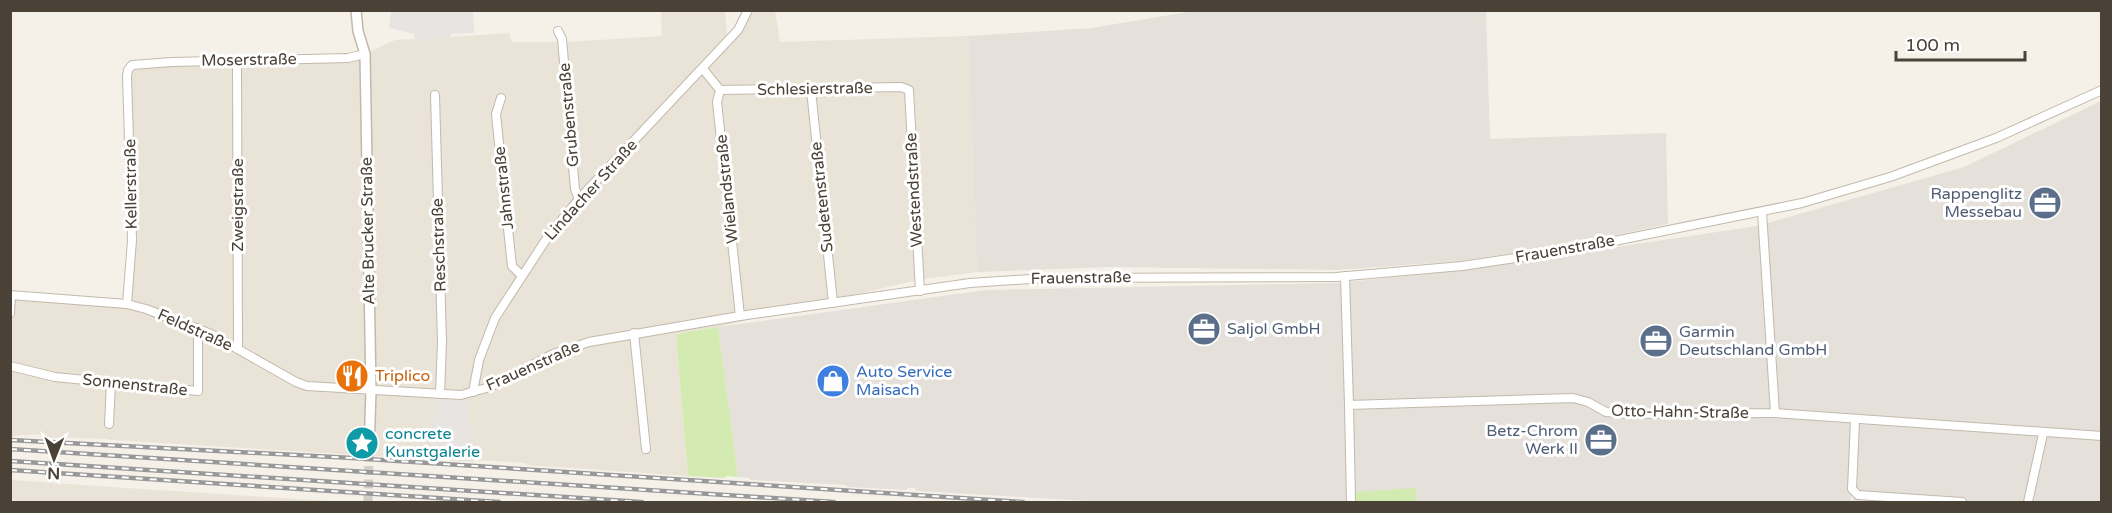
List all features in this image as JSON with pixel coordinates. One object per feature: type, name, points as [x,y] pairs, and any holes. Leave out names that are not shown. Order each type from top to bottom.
[{"type":"street","name":"Alte Brucker Straße","points":[[356,10],[358,31],[365,54],[371,390],[369,453]]},
{"type":"street","name":"Lindacher Straße","points":[[473,392],[479,360],[495,318],[547,238],[579,199],[738,30],[748,10]]},
{"type":"street","name":"Grubenstraße","points":[[558,31],[562,39],[575,189],[579,199]]},
{"type":"street","name":"Moserstraße","points":[[132,65],[348,58],[365,54]]},
{"type":"street","name":"Zweigstraße","points":[[237,61],[238,349]]},
{"type":"street","name":"Kellerstraße","points":[[127,304],[132,240],[127,76],[132,65]]},
{"type":"street","points":[[703,69],[720,90]]},
{"type":"street","name":"Schlesierstraße","points":[[720,90],[902,87],[909,90]]},
{"type":"street","name":"Wielandstraße","points":[[720,90],[717,102],[740,316]]},
{"type":"street","name":"Sudetenstraße","points":[[811,90],[833,303]]},
{"type":"street","name":"Westendstraße","points":[[909,90],[920,291]]},
{"type":"street","name":"Frauenstraße","points":[[371,390],[456,395],[473,392],[508,379],[553,354],[581,344],[740,316],[980,282],[1044,278],[1346,276],[1462,266],[1575,249],[1802,203],[1890,177],[1996,138],[2102,90]]},
{"type":"street","name":"Reschstraße","points":[[435,95],[442,342],[440,394]]},
{"type":"street","name":"Jahnstraße","points":[[501,98],[496,114],[512,266],[521,275]]},
{"type":"street","points":[[1762,212],[1775,413]]},
{"type":"street","points":[[1346,276],[1351,502]]},
{"type":"street","points":[[10,313],[11,295]]},
{"type":"street","name":"Feldstraße","points":[[11,295],[127,304],[146,309],[198,328],[307,386],[371,390]]},
{"type":"street","name":"Sonnenstraße","points":[[10,366],[55,377],[198,391],[198,328]]},
{"type":"street","points":[[634,333],[646,449]]},
{"type":"street","points":[[109,424],[111,383]]},
{"type":"street","name":"Otto-Hahn-Straße","points":[[1349,405],[1573,399],[1588,402],[1606,412],[1627,414],[1775,413],[2043,434],[2102,436]]},
{"type":"street","points":[[1855,420],[1852,489],[1858,495],[1962,502]]},
{"type":"street","points":[[2028,502],[2043,434]]},
{"type":"shaded area","points":[[661,10],[725,11],[727,36],[756,11],[775,11],[780,42],[968,36],[977,272],[917,280],[718,327],[676,334],[688,476],[527,465],[525,463],[476,460],[473,462],[432,457],[423,459],[108,439],[42,437],[39,434],[11,436],[10,299],[130,306],[129,76],[133,67],[356,58],[395,40],[509,33],[512,42],[567,42],[662,36]]},
{"type":"shaded area","points":[[391,11],[473,11],[474,33],[451,34],[450,38],[415,41],[414,34],[389,28]]},
{"type":"shaded area","points":[[1194,11],[1486,11],[1490,139],[1666,133],[1668,224],[1567,245],[1460,261],[1337,270],[1109,267],[977,272],[968,36],[1091,28]]},
{"type":"shaded area","points":[[2101,101],[2101,502],[1853,502],[1853,469],[1851,502],[1108,502],[917,491],[915,488],[906,490],[848,487],[846,485],[751,480],[738,477],[718,327],[986,290],[1339,283],[1463,270],[1757,226],[1964,167]]},
{"type":"shaded area","points":[[435,399],[467,400],[470,455],[432,454]]},
{"type":"shaded area","points":[[11,480],[141,489],[345,502],[11,502]]},
{"type":"green space","points":[[718,327],[738,477],[688,476],[676,334]]},
{"type":"green space","points":[[1416,488],[1416,502],[1356,502],[1355,492]]},
{"type":"tunnel","points":[[368,502],[369,453]]},
{"type":"railway","points":[[10,440],[352,458],[1023,502]]},
{"type":"railway","points":[[10,449],[834,502]]},
{"type":"railway","points":[[10,461],[642,502]]},
{"type":"railway","points":[[10,470],[499,502]]},
{"type":"place","name":"Rappenglitz Messebau","points":[[2045,203]]},
{"type":"place","name":"Saljol GmbH","points":[[1204,329]]},
{"type":"place","name":"Garmin Deutschland GmbH","points":[[1656,341]]},
{"type":"place","name":"Triplico","points":[[352,376]]},
{"type":"place","name":"Auto Service Maisach","points":[[833,381]]},
{"type":"place","name":"Betz-Chrom Werk II","points":[[1601,440]]},
{"type":"place","name":"concrete Kunstgalerie","points":[[362,443]]}]
